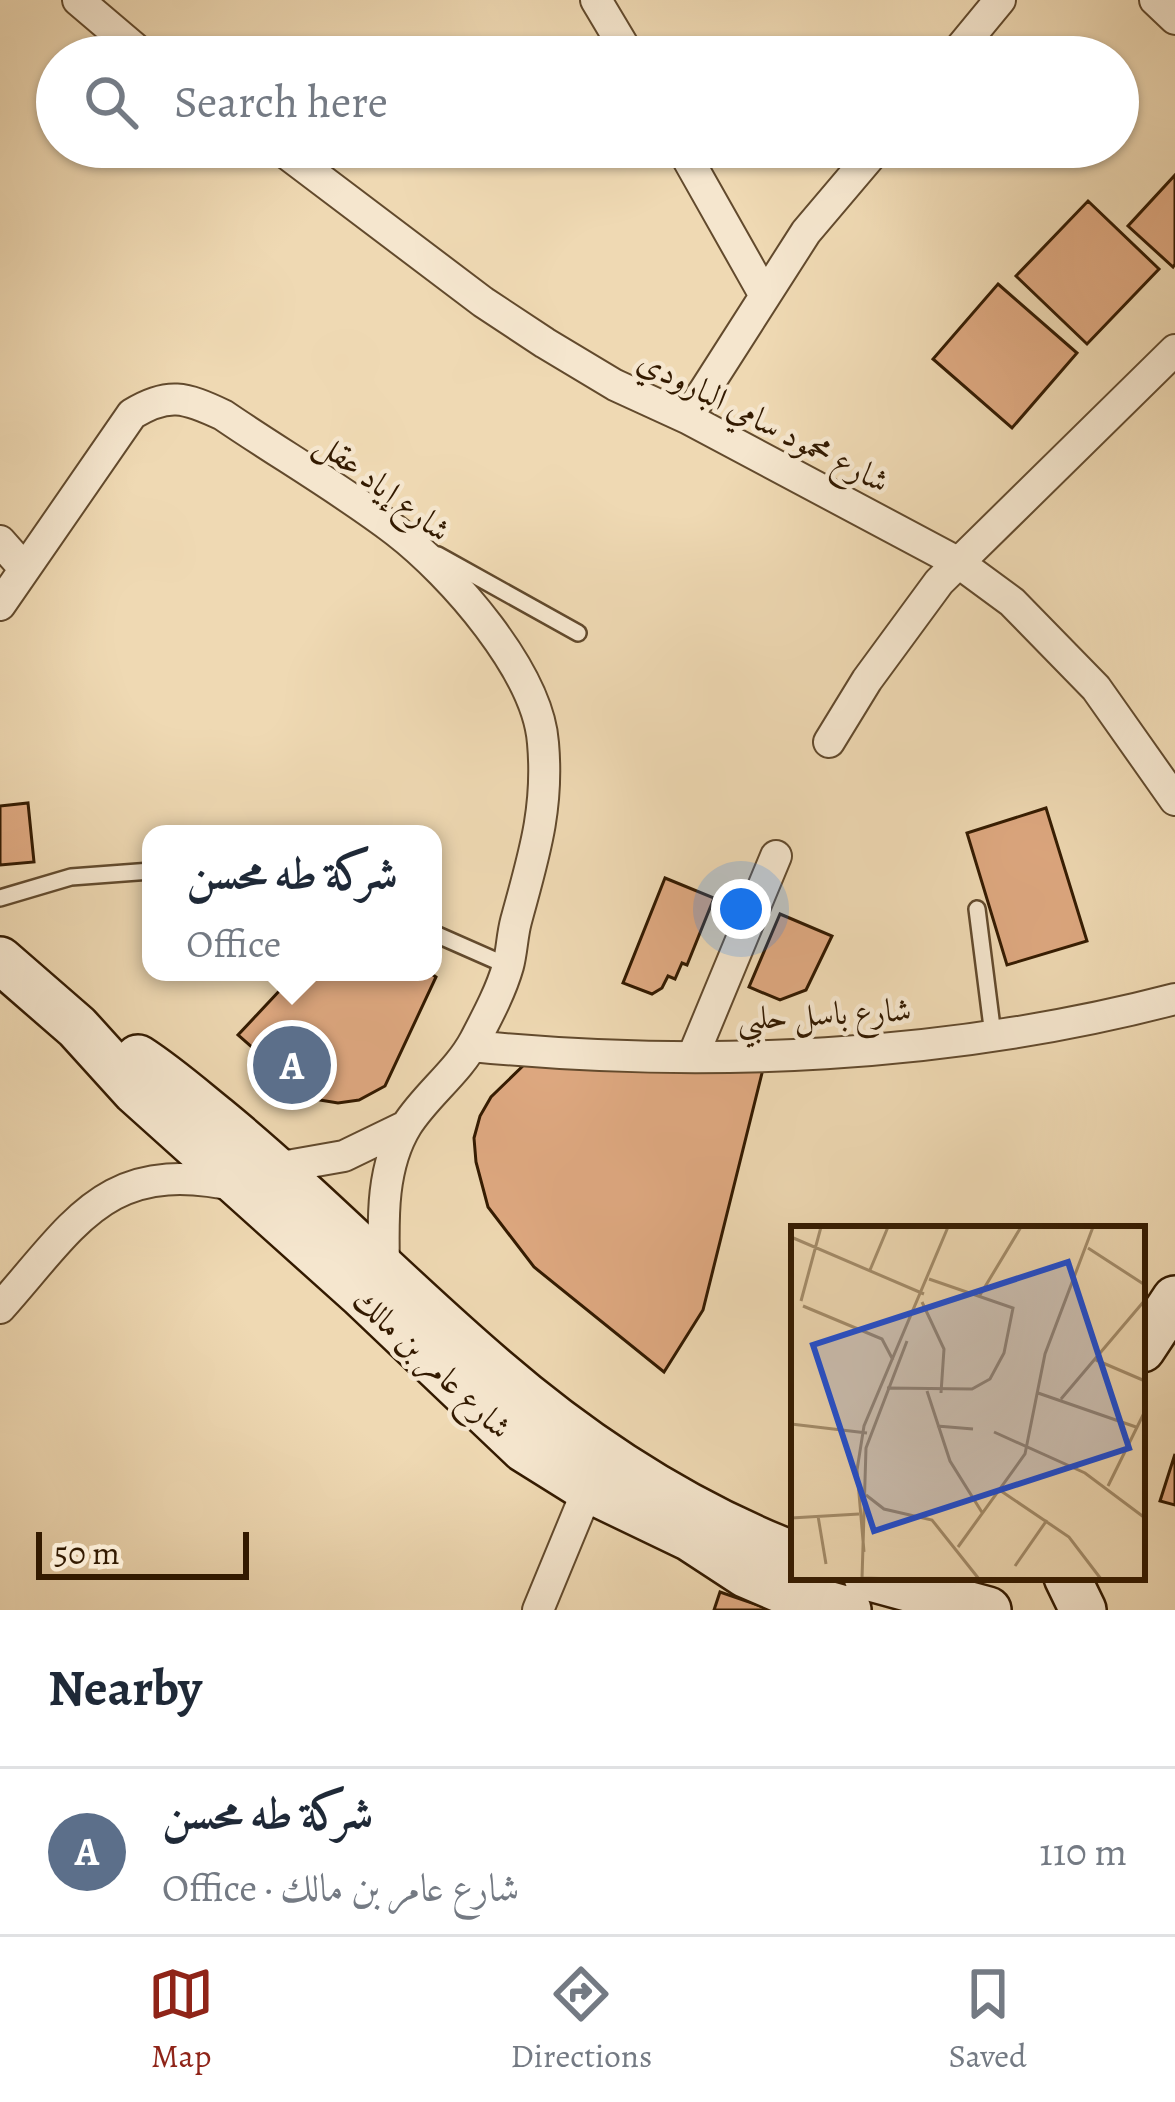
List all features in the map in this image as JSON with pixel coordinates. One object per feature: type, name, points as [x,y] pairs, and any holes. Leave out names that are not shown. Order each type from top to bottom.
[{"type":"street","points":[[78,0],[121,36]]},
{"type":"street","points":[[970,36],[1000,0]]},
{"type":"street","points":[[1155,0],[1175,19]]},
{"type":"street","points":[[612,7],[622,36]]},
{"type":"street","name":"شارع محمود سامي البارودي","points":[[306,168],[545,343],[615,385],[687,418],[959,563],[1012,602],[1096,688],[1175,800]]},
{"type":"street","points":[[693,168],[764,294]]},
{"type":"street","points":[[687,418],[806,232],[860,168]]},
{"type":"street","points":[[829,742],[924,599],[1175,350]]},
{"type":"street","name":"شارع إياد عقل","points":[[0,605],[131,414],[158,398],[193,401],[223,415],[399,533],[498,639],[517,666],[536,703],[543,738],[542,824],[508,966],[472,1046],[406,1126],[393,1159],[386,1193],[384,1267]]},
{"type":"street","points":[[0,541],[23,567]]},
{"type":"street","points":[[693,1056],[776,856]]},
{"type":"street","name":"شارع عامر بن مالك","points":[[0,960],[76,1027],[124,1081],[384,1267],[597,1473],[764,1583],[848,1610]]},
{"type":"street","name":"شارع باسل حلبي","points":[[472,1046],[693,1056],[851,1050],[993,1035],[1111,1016],[1175,999]]},
{"type":"street","name":"شارع إياد عقل","points":[[0,1308],[91,1205],[124,1187],[154,1179],[259,1178],[344,1156],[406,1126]]},
{"type":"street","name":"شارع عامر بن مالك","points":[[259,1178],[524,1449],[597,1473],[791,1554]]},
{"type":"street","points":[[1145,1344],[1175,1299]]},
{"type":"street","points":[[538,1610],[597,1473]]},
{"type":"street","points":[[878,1580],[988,1610]]},
{"type":"street","points":[[920,1592],[963,1580]]},
{"type":"street","points":[[1068,1580],[1083,1610]]},
{"type":"lane","points":[[399,533],[578,633]]},
{"type":"lane","points":[[0,898],[71,877],[142,872]]},
{"type":"lane","points":[[977,909],[993,1035]]},
{"type":"lane","points":[[442,937],[508,966]]},
{"type":"building","points":[[1175,175],[1175,264],[1173,267],[1128,226]]},
{"type":"building","points":[[1088,201],[1159,269],[1087,344],[1016,276]]},
{"type":"building","points":[[998,284],[1077,353],[1012,428],[933,359]]},
{"type":"building","points":[[28,803],[34,862],[0,865],[0,806]]},
{"type":"building","points":[[1046,808],[1087,941],[1007,965],[967,833]]},
{"type":"building","points":[[665,878],[714,898],[687,965],[682,963],[675,979],[668,976],[652,994],[623,983]]},
{"type":"building","points":[[780,914],[832,936],[806,990],[780,1000],[749,987]]},
{"type":"building","points":[[289,981],[434,981],[385,1086],[359,1100],[338,1103],[303,1092],[238,1035]]},
{"type":"building","points":[[528,1061],[764,1065],[703,1310],[664,1372],[534,1267],[488,1207],[476,1162],[474,1138],[480,1116],[491,1097]]},
{"type":"building","points":[[1175,1454],[1175,1505],[1160,1501]]},
{"type":"building","points":[[720,1592],[772,1610],[714,1610]]},
{"type":"place","name":"شركة طه محسن","points":[[292,1065]]}]
